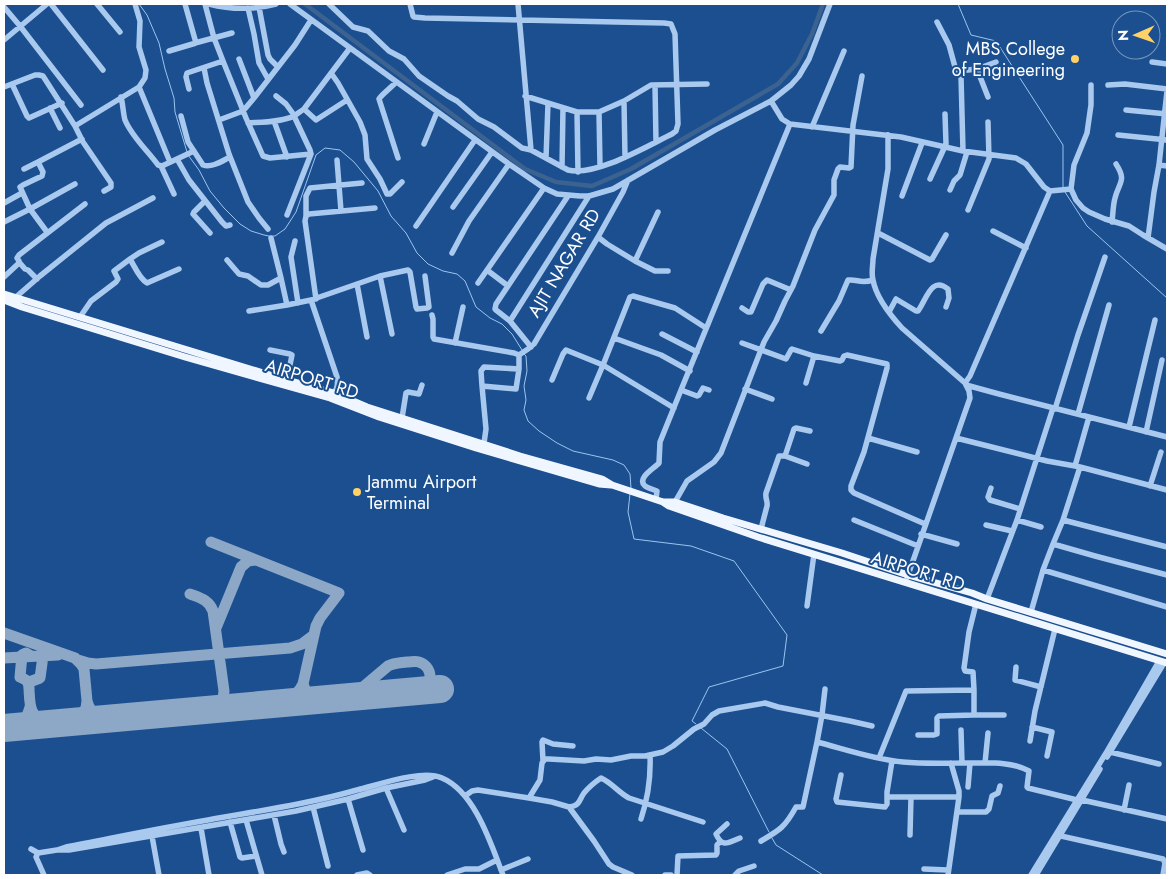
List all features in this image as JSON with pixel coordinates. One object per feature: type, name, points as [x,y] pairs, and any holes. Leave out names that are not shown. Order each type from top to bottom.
[{"type":"main road","points":[[4,294],[334,394],[367,407],[520,456],[602,479],[659,500],[675,502],[834,550],[908,575],[972,592],[987,599],[1167,652]]},
{"type":"main road","name":"AIRPORT RD","points":[[4,300],[185,357],[330,398],[379,417],[476,448],[599,484],[614,485]]},
{"type":"main road","name":"AIRPORT RD","points":[[659,500],[669,506],[758,537],[1164,662]]},
{"type":"street","points":[[4,40],[49,4],[103,70]]},
{"type":"street","points":[[96,4],[120,32]]},
{"type":"street","points":[[75,126],[139,87],[144,80],[146,74],[140,50],[140,21],[135,4]]},
{"type":"street","points":[[185,4],[196,43]]},
{"type":"street","points":[[276,4],[240,9],[207,4],[214,38],[263,156],[270,158],[310,154]]},
{"type":"street","points":[[290,4],[509,164],[544,188],[557,194],[568,196],[589,196],[613,189],[715,130],[770,102],[791,85],[805,67],[830,4]]},
{"type":"street","points":[[329,4],[353,27],[368,32],[389,51],[404,60],[419,76],[457,101],[478,119],[494,127],[522,148],[531,150],[568,170],[588,171],[625,157],[674,133],[677,129],[678,84],[675,34],[671,24],[418,18],[412,14],[410,4]]},
{"type":"street","points":[[518,4],[531,150]]},
{"type":"street","points":[[4,7],[81,105]]},
{"type":"street","points":[[259,7],[268,55],[278,67]]},
{"type":"street","points":[[248,8],[259,63],[268,79]]},
{"type":"street","points":[[219,120],[243,111],[295,45],[311,20]]},
{"type":"street","points":[[937,22],[949,45],[954,65],[961,74],[962,79],[965,152],[960,174],[950,190]]},
{"type":"street","points":[[169,51],[232,33]]},
{"type":"street","points":[[248,122],[274,121],[294,116],[304,108],[350,48]]},
{"type":"street","points":[[812,127],[844,51]]},
{"type":"street","points":[[239,59],[254,98]]},
{"type":"street","points":[[188,89],[187,73],[223,61]]},
{"type":"street","points":[[958,71],[977,69],[996,62]]},
{"type":"street","points":[[1152,62],[1167,64]]},
{"type":"street","points":[[204,68],[230,157],[248,202],[268,229]]},
{"type":"street","points":[[977,69],[988,97]]},
{"type":"street","points":[[331,73],[362,128],[365,135],[367,159],[387,194],[390,194],[402,182]]},
{"type":"street","points":[[4,87],[35,75],[43,76],[62,103],[82,139],[111,183],[111,187],[104,191]]},
{"type":"street","points":[[675,502],[687,481],[714,462],[721,453],[760,350],[791,290],[815,230],[834,195],[834,180],[838,169],[840,167],[851,167],[852,132],[862,76]]},
{"type":"street","points":[[396,82],[379,99],[398,158]]},
{"type":"street","points":[[12,84],[29,118],[62,103]]},
{"type":"street","points":[[525,96],[577,112],[599,112],[655,85],[707,84]]},
{"type":"street","points":[[1108,85],[1125,84],[1167,90],[1164,139],[1148,238]]},
{"type":"street","points":[[655,85],[656,142]]},
{"type":"street","points":[[1091,85],[1091,105],[1087,133],[1074,165],[1070,189],[1083,208],[1098,217],[1129,226],[1167,249]]},
{"type":"street","points":[[139,87],[170,162]]},
{"type":"street","points":[[276,96],[286,104],[294,116],[310,150],[287,214]]},
{"type":"street","points":[[121,97],[128,125],[136,138],[158,165],[161,166],[174,194]]},
{"type":"street","points":[[304,108],[316,120],[347,100]]},
{"type":"street","points":[[624,101],[625,157]]},
{"type":"street","points":[[770,102],[782,119],[790,124],[888,135],[965,152],[1016,158],[1026,164],[1044,187],[1050,191],[1070,189]]},
{"type":"street","points":[[546,158],[548,103]]},
{"type":"street","points":[[50,108],[60,128]]},
{"type":"street","points":[[562,167],[563,108]]},
{"type":"street","points":[[1126,110],[1166,114]]},
{"type":"street","points":[[424,144],[436,112]]},
{"type":"street","points":[[577,112],[578,172]]},
{"type":"street","points":[[599,112],[600,166]]},
{"type":"street","points":[[930,179],[945,147],[944,114]]},
{"type":"street","points":[[181,116],[191,153],[202,163],[207,166],[213,165],[230,157]]},
{"type":"street","points":[[274,121],[287,156]]},
{"type":"street","points":[[968,210],[989,154],[988,122]]},
{"type":"street","points":[[659,500],[657,492],[645,486],[645,475],[659,463],[660,442],[790,124]]},
{"type":"street","points":[[888,135],[888,170],[873,259],[873,280],[882,301],[902,328],[966,384],[1167,437]]},
{"type":"street","points":[[1118,135],[1164,139]]},
{"type":"street","points":[[24,169],[82,139]]},
{"type":"street","points":[[416,226],[475,140]]},
{"type":"street","points":[[902,196],[922,143]]},
{"type":"street","points":[[454,207],[492,152]]},
{"type":"street","points":[[161,166],[191,153]]},
{"type":"street","points":[[177,159],[189,180],[225,225],[230,225]]},
{"type":"street","points":[[337,160],[341,211]]},
{"type":"street","points":[[38,162],[43,175],[20,188],[30,209],[47,232]]},
{"type":"street","points":[[452,253],[469,221],[509,164]]},
{"type":"street","points":[[1112,222],[1115,198],[1122,177],[1116,164]]},
{"type":"street","points":[[1159,165],[1167,166]]},
{"type":"street","name":"AJIT NAGAR RD","points":[[519,355],[530,348],[598,237],[628,180]]},
{"type":"street","points":[[334,394],[338,386],[337,377],[313,299],[305,221],[305,202],[309,189],[362,183]]},
{"type":"street","points":[[4,222],[75,184]]},
{"type":"street","points":[[478,283],[544,188]]},
{"type":"street","points":[[905,583],[969,401],[970,396],[966,384],[1050,191]]},
{"type":"street","points":[[4,203],[22,193]]},
{"type":"street","points":[[530,348],[510,321],[496,310],[496,304],[568,196]]},
{"type":"street","points":[[510,321],[589,196]]},
{"type":"street","points":[[16,298],[106,223],[153,198]]},
{"type":"street","points":[[206,201],[193,214],[210,233]]},
{"type":"street","points":[[37,279],[25,269],[17,258],[47,232],[86,204]]},
{"type":"street","points":[[306,216],[309,214],[376,208]]},
{"type":"street","points":[[635,261],[658,212]]},
{"type":"street","points":[[992,232],[1026,248]]},
{"type":"street","points":[[878,233],[930,260],[946,235]]},
{"type":"street","points":[[598,237],[635,261],[655,271],[668,271]]},
{"type":"street","points":[[271,238],[288,305]]},
{"type":"street","points":[[295,241],[292,261],[298,303]]},
{"type":"street","points":[[80,316],[91,301],[116,282],[118,279],[114,271],[139,253],[162,242]]},
{"type":"street","points":[[987,599],[1017,520],[1105,257]]},
{"type":"street","points":[[130,259],[143,280],[147,283],[179,269]]},
{"type":"street","points":[[227,260],[239,274],[246,275],[261,285],[268,285],[281,278]]},
{"type":"street","points":[[4,276],[19,262]]},
{"type":"street","points":[[249,311],[298,303],[380,276],[406,270],[409,271],[417,309],[429,308],[425,276]]},
{"type":"street","points":[[487,270],[508,286]]},
{"type":"street","points":[[380,276],[392,334]]},
{"type":"street","points":[[742,308],[751,312],[763,284],[767,280],[791,290]]},
{"type":"street","points":[[821,332],[839,301],[848,280],[864,282],[873,280]]},
{"type":"street","points":[[356,284],[367,337]]},
{"type":"street","points":[[889,312],[896,299],[916,311],[919,310],[932,288],[937,285],[948,289],[949,298],[946,307]]},
{"type":"street","points":[[588,398],[630,297],[633,296],[675,308],[706,328]]},
{"type":"street","points":[[1078,414],[1109,306]]},
{"type":"street","points":[[455,343],[462,307]]},
{"type":"street","points":[[432,315],[433,338],[519,355],[516,390],[482,386]]},
{"type":"street","points":[[1129,427],[1155,320]]},
{"type":"street","points":[[662,334],[697,352]]},
{"type":"street","points":[[614,338],[661,355],[690,371]]},
{"type":"street","points":[[742,343],[786,359],[792,349],[840,361],[846,355],[887,364],[868,438],[858,471],[851,486],[851,492],[925,524]]},
{"type":"street","points":[[270,350],[292,356],[287,380]]},
{"type":"street","points":[[552,380],[565,351],[603,365],[674,408]]},
{"type":"street","points":[[806,384],[814,356]]},
{"type":"street","points":[[1146,432],[1162,360]]},
{"type":"street","points":[[484,443],[486,424],[481,371],[484,367],[519,369]]},
{"type":"street","points":[[402,418],[406,393],[419,394],[422,385]]},
{"type":"street","points":[[745,388],[772,399]]},
{"type":"street","points":[[681,390],[697,396],[703,389],[709,390]]},
{"type":"street","points":[[1031,612],[1043,570],[1063,520],[1089,417]]},
{"type":"street","points":[[785,456],[794,429],[810,431]]},
{"type":"street","points":[[868,438],[917,452]]},
{"type":"street","points":[[956,438],[1052,462],[1077,466],[1167,490]]},
{"type":"street","points":[[1150,486],[1161,452]]},
{"type":"street","points":[[760,529],[768,504],[765,499],[766,493],[778,457],[785,456],[807,464]]},
{"type":"street","points":[[991,488],[988,497],[990,500],[1020,509]]},
{"type":"street","points":[[854,520],[918,546]]},
{"type":"street","points":[[1017,520],[1041,527]]},
{"type":"street","points":[[1063,520],[1167,547]]},
{"type":"street","points":[[986,524],[1012,531]]},
{"type":"street","points":[[922,534],[957,544]]},
{"type":"street","points":[[1053,544],[1167,575]]},
{"type":"street","points":[[807,606],[814,554]]},
{"type":"street","points":[[1043,570],[1167,607]]},
{"type":"street","points":[[974,715],[974,672],[964,668],[969,632],[976,604]]},
{"type":"street","points":[[1030,741],[1055,629]]},
{"type":"street","points":[[1031,875],[1110,752],[1164,662]]},
{"type":"street","points":[[1036,875],[1164,662]]},
{"type":"street","points":[[1016,667],[1015,680],[1041,688]]},
{"type":"street","points":[[761,841],[780,830],[796,807],[803,807],[817,742],[825,689]]},
{"type":"street","points":[[879,758],[906,691],[974,690]]},
{"type":"street","points":[[543,761],[547,759],[611,760],[663,752],[694,729],[704,724],[712,714],[762,703],[872,726]]},
{"type":"street","points":[[918,735],[937,734],[937,718],[939,716],[1004,715]]},
{"type":"street","points":[[1032,727],[1052,732],[1047,756]]},
{"type":"street","points":[[961,730],[962,763]]},
{"type":"street","points":[[985,763],[988,733]]},
{"type":"street","points":[[529,798],[540,780],[543,761],[543,740],[553,744],[573,746]]},
{"type":"street","points":[[817,742],[892,761],[1008,764],[1030,772],[1028,788],[1167,819]]},
{"type":"street","points":[[1110,752],[1159,764]]},
{"type":"street","points":[[641,819],[646,803],[650,775],[650,755]]},
{"type":"street","points":[[841,775],[837,802],[884,807],[886,806],[892,761]]},
{"type":"street","points":[[924,869],[948,872],[959,796],[951,763]]},
{"type":"street","points":[[968,787],[970,763]]},
{"type":"street","points":[[57,850],[325,799],[406,778],[426,775],[435,776],[449,782],[465,796],[474,808],[502,873],[528,860]]},
{"type":"street","points":[[31,849],[38,853],[69,850],[274,815],[348,799],[435,776]]},
{"type":"street","points":[[465,796],[472,791],[478,790],[573,807],[577,805],[584,793],[601,778],[613,785],[621,793],[703,822]]},
{"type":"street","points":[[1124,810],[1129,784]]},
{"type":"street","points":[[957,812],[986,812],[989,810],[992,796],[998,793],[1000,786]]},
{"type":"street","points":[[386,788],[404,830]]},
{"type":"street","points":[[887,797],[959,796]]},
{"type":"street","points":[[910,835],[911,797]]},
{"type":"street","points":[[348,799],[363,850]]},
{"type":"street","points":[[313,807],[328,866]]},
{"type":"street","points":[[569,807],[609,864],[632,875]]},
{"type":"street","points":[[274,815],[281,847],[284,852]]},
{"type":"street","points":[[246,820],[262,875]]},
{"type":"street","points":[[230,822],[240,857],[256,856]]},
{"type":"street","points":[[720,842],[716,834],[727,824]]},
{"type":"street","points":[[201,828],[209,875]]},
{"type":"street","points":[[152,836],[159,875]]},
{"type":"street","points":[[1061,836],[1163,859],[1165,861],[1163,875]]},
{"type":"street","points":[[720,842],[727,843],[740,838]]},
{"type":"street","points":[[677,875],[678,856],[716,855],[717,844],[720,842]]},
{"type":"street","points":[[38,853],[36,857],[44,875]]},
{"type":"street","points":[[447,875],[465,869],[479,869],[497,860]]},
{"type":"street","points":[[735,875],[754,866]]},
{"type":"street","points":[[356,875],[367,873],[370,875]]},
{"type":"waterway","points":[[139,4],[147,15],[159,43],[174,98],[175,112],[187,152]]},
{"type":"waterway","points":[[305,4],[525,169],[556,182],[592,186],[631,169],[778,84],[797,63],[812,34],[823,4]]},
{"type":"waterway","points":[[958,4],[971,35],[996,41],[1063,145],[1063,189]]},
{"type":"waterway","points":[[273,236],[285,229],[296,212],[316,155],[325,148],[340,150],[354,162],[378,191],[391,216],[406,233],[417,253],[428,264],[443,271],[457,274],[465,281],[476,307],[490,318],[502,324],[512,334],[522,350]]},
{"type":"waterway","points":[[188,155],[199,170],[210,191],[224,208],[240,224],[251,231],[269,236]]},
{"type":"waterway","points":[[1065,192],[1087,226],[1167,298]]},
{"type":"waterway","points":[[524,354],[526,356],[527,371],[524,386],[526,400],[524,410],[528,421],[539,431],[573,451],[613,460],[624,465],[630,474],[631,488]]},
{"type":"waterway","points":[[630,494],[628,512],[634,539],[691,546],[734,561],[787,635],[783,666],[709,687],[692,721],[696,724]]},
{"type":"waterway","points":[[701,728],[727,749],[769,832]]},
{"type":"waterway","points":[[772,838],[776,845],[823,875]]},
{"type":"taxiway","points":[[211,542],[339,593],[316,626],[303,684],[295,695],[284,703]]},
{"type":"taxiway","points":[[216,628],[241,567],[248,561],[255,560]]},
{"type":"taxiway","points":[[190,594],[207,602],[213,611],[224,691],[223,699],[216,709]]},
{"type":"taxiway","points":[[4,633],[75,658],[81,664],[84,669],[86,708],[82,714],[72,721]]},
{"type":"taxiway","points":[[78,660],[96,664],[290,648],[302,644],[314,635]]},
{"type":"taxiway","points":[[31,656],[26,653],[22,655],[20,677],[29,684],[30,706],[34,714],[47,724]]},
{"type":"taxiway","points":[[4,658],[58,655]]},
{"type":"taxiway","points":[[29,684],[40,678],[43,656]]},
{"type":"taxiway","points":[[349,697],[390,665],[418,662],[428,669],[430,674],[429,684],[423,693],[410,696],[386,694]]},
{"type":"taxiway","points":[[303,684],[307,695],[313,700]]},
{"type":"taxiway","points":[[87,701],[92,712],[102,719]]},
{"type":"taxiway","points":[[16,726],[25,718],[30,707]]},
{"type":"runway","points":[[4,728],[440,689]]},
{"type":"place","name":"MBS College of Engineering","points":[[1075,59]]},
{"type":"place","name":"Jammu Airport Terminal","points":[[357,492]]}]
